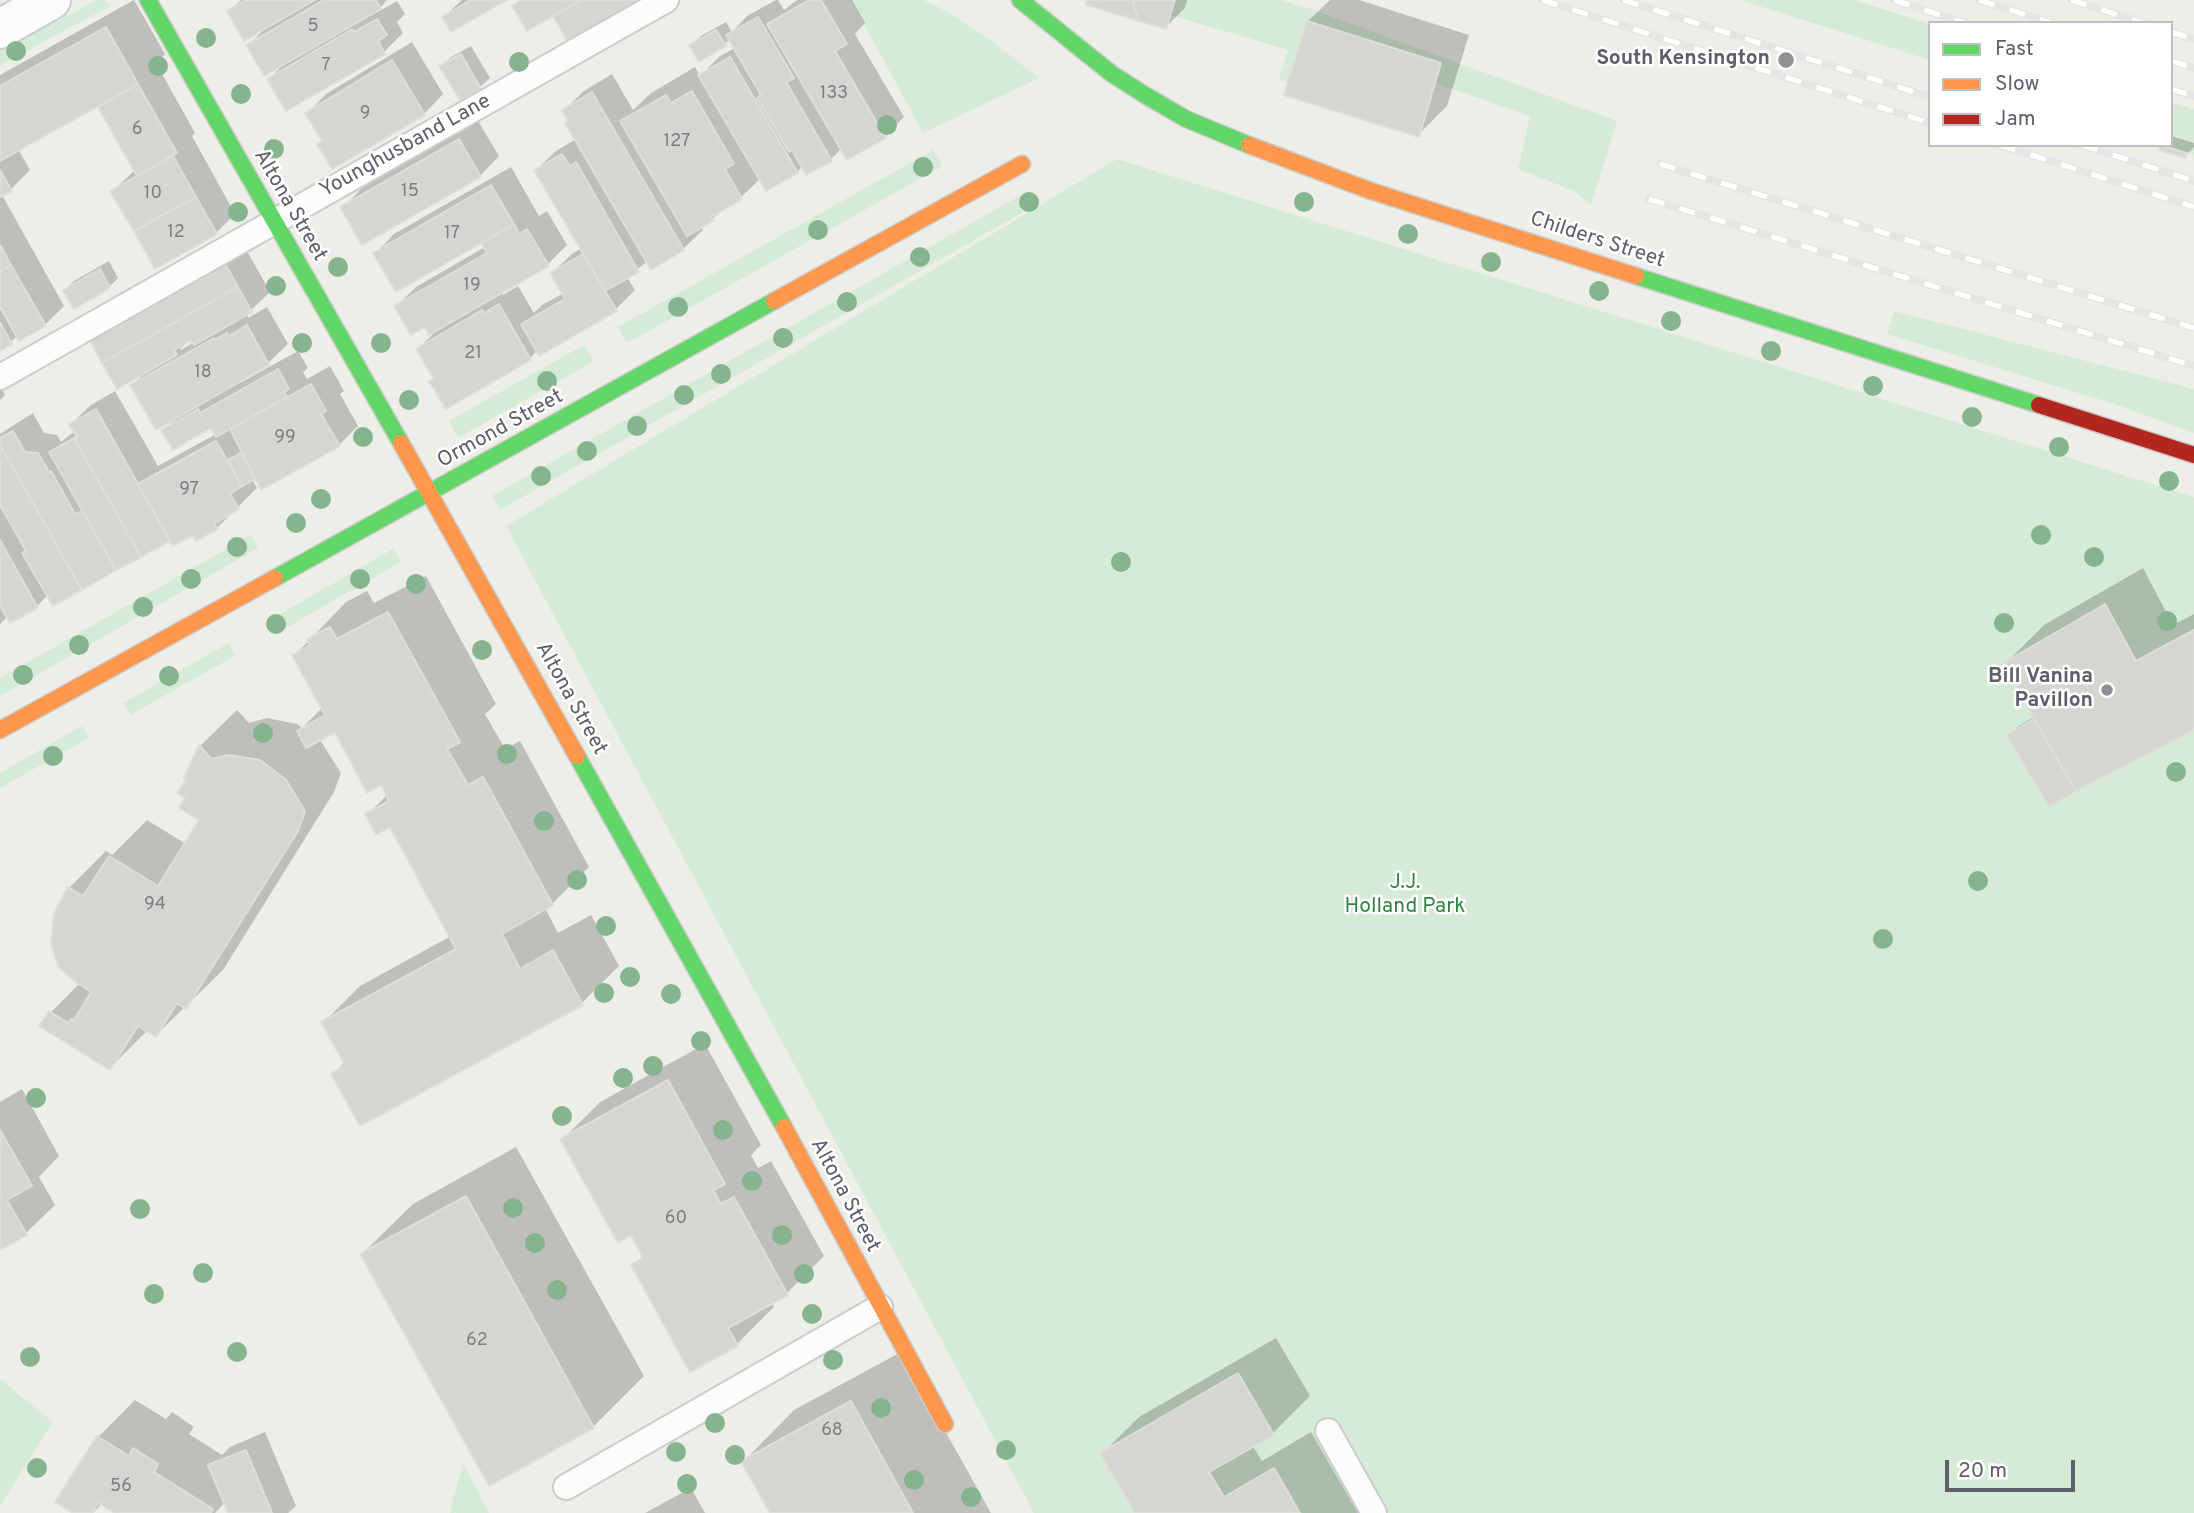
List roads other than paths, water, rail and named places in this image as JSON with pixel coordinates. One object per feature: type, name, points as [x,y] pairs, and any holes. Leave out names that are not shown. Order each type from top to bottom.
[{"type":"street","points":[[0,29],[51,0]]},
{"type":"street","name":"Altona Street","points":[[148,0],[734,1035],[945,1424]]},
{"type":"street","name":"Childers Street","points":[[1020,0],[1112,74],[1145,95],[1186,119],[1300,164],[1384,195],[2194,455]]},
{"type":"street","name":"Ormond Street","points":[[0,730],[1022,164]]},
{"type":"lane","name":"Younghusband Lane","points":[[0,377],[666,0]]},
{"type":"lane","points":[[566,1487],[880,1307]]},
{"type":"lane","points":[[1328,1431],[1374,1513]]},
{"type":"railway","points":[[1542,0],[1928,122]]},
{"type":"railway","points":[[1623,0],[1928,96]]},
{"type":"railway","points":[[1894,0],[1959,21]]},
{"type":"railway","points":[[1979,0],[2045,21]]},
{"type":"railway","points":[[2071,0],[2137,21]]},
{"type":"railway","points":[[2173,33],[2194,39]]},
{"type":"railway","points":[[2173,62],[2194,68]]},
{"type":"railway","points":[[2173,90],[2194,96]]},
{"type":"railway","points":[[2006,147],[2194,207]]},
{"type":"railway","points":[[2088,147],[2194,181]]},
{"type":"railway","points":[[1660,164],[2194,328]]},
{"type":"railway","points":[[1649,199],[2194,366]]},
{"type":"place","name":"South Kensington","points":[[1786,60]]},
{"type":"place","name":"Bill Vanina Pavillon","points":[[2107,690]]},
{"type":"park label","name":"J.J. Holland Park","points":[[1405,896]]}]
